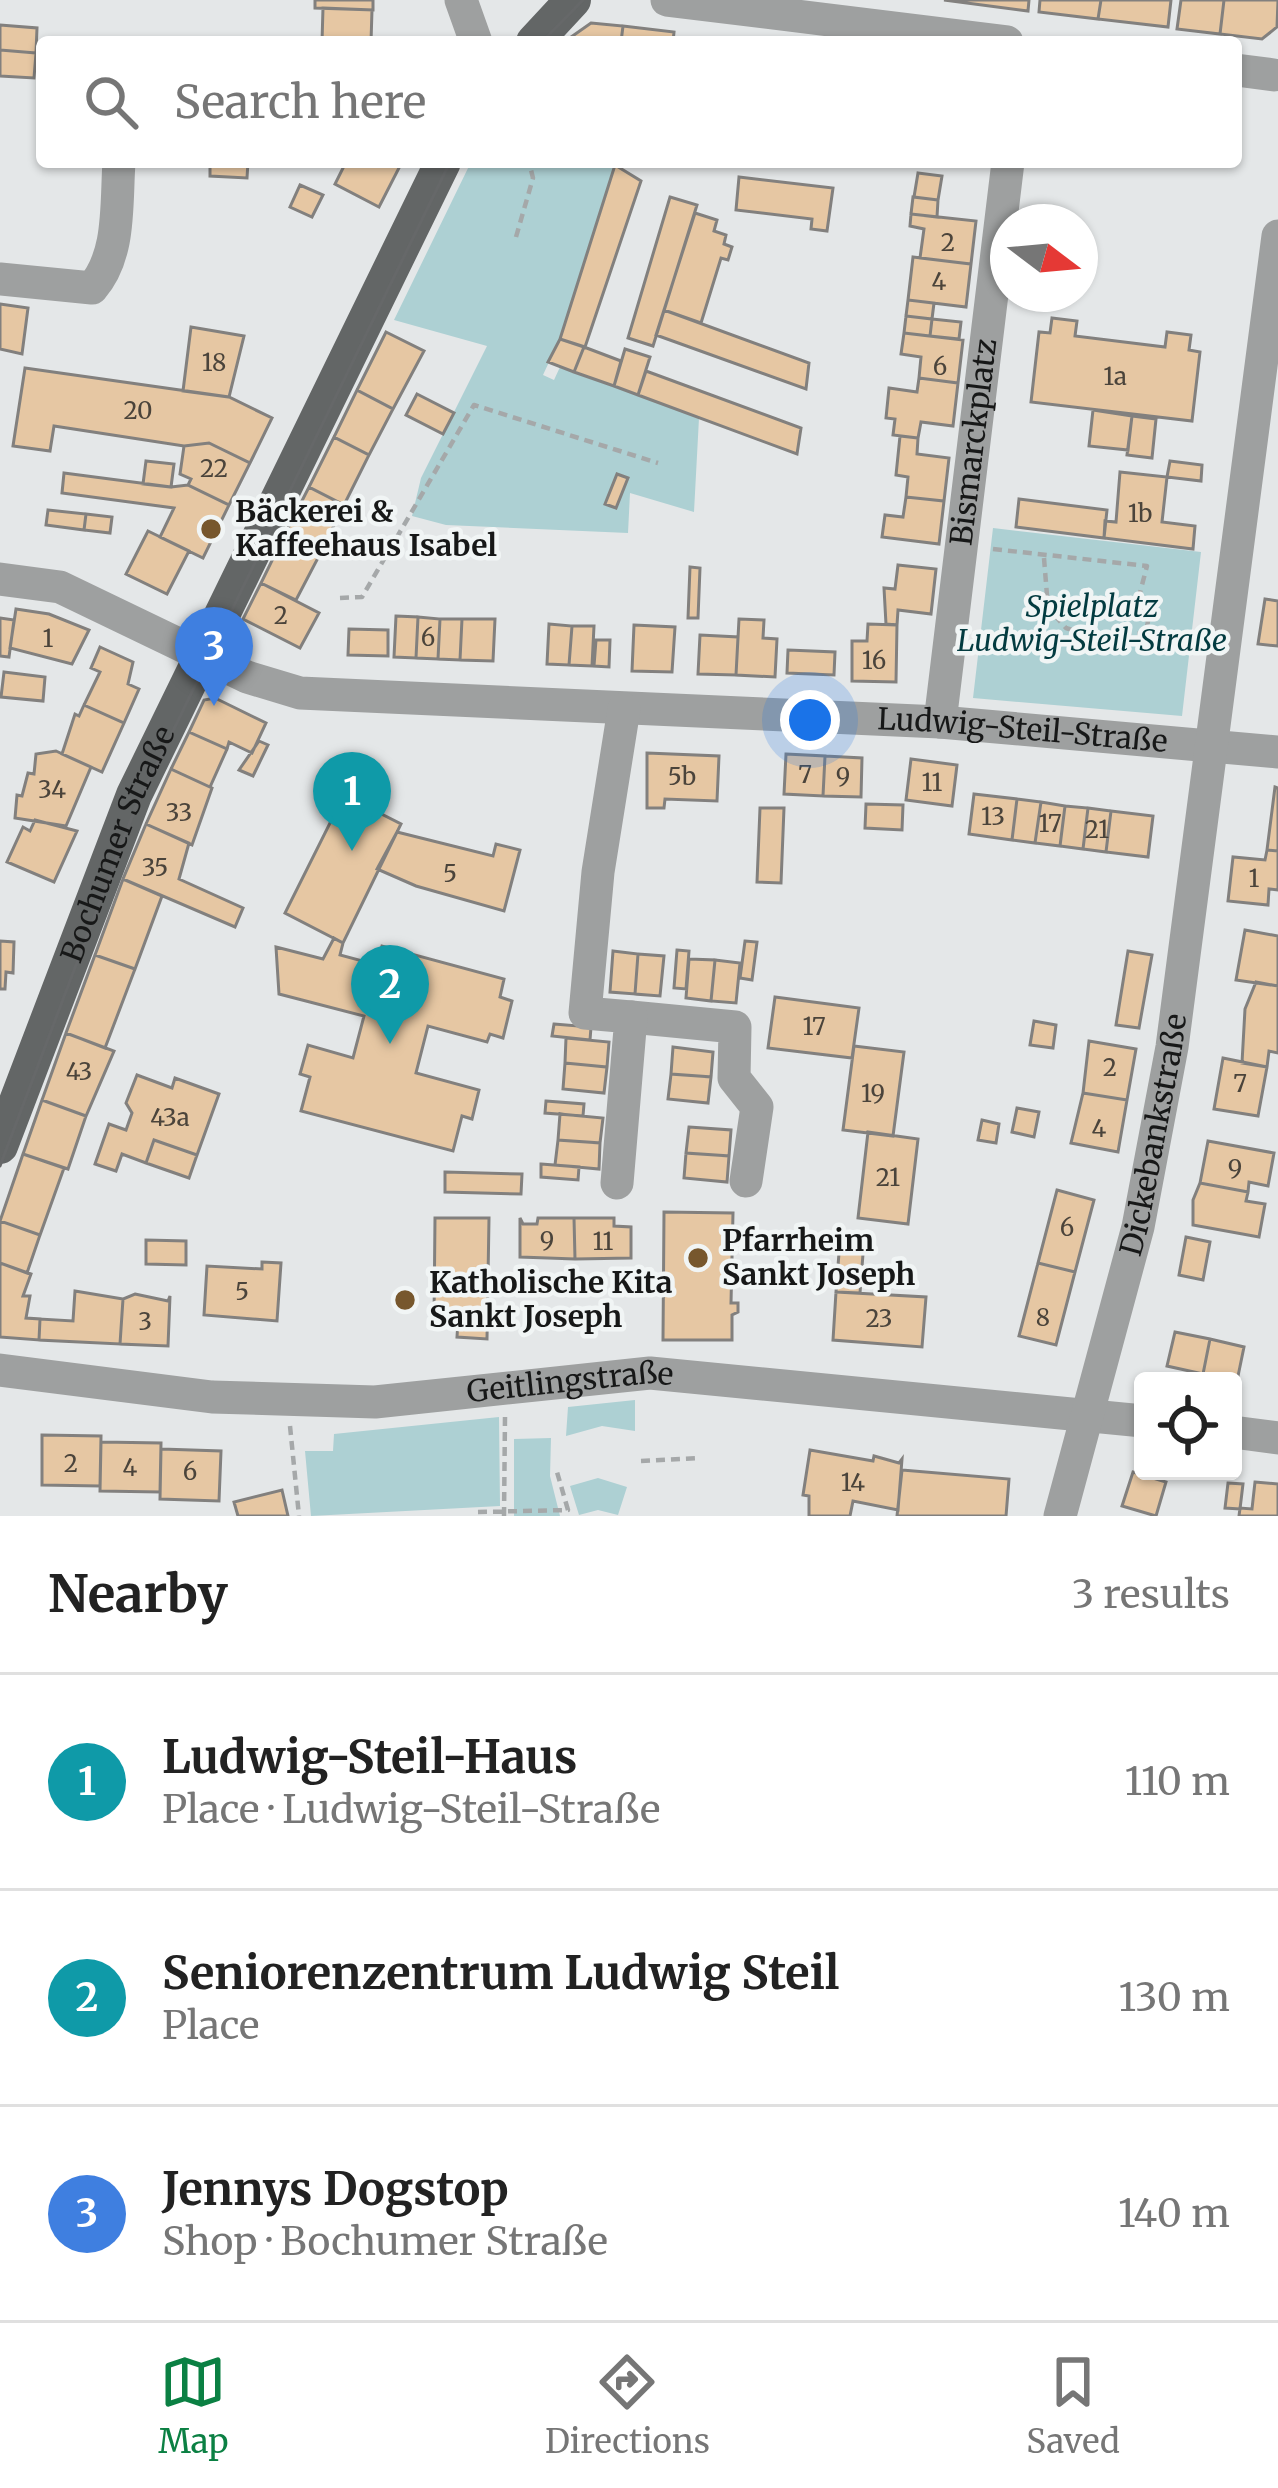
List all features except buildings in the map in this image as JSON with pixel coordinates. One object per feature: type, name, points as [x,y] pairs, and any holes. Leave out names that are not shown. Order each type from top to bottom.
[{"type":"main road","points":[[540,36],[573,0]]},
{"type":"main road","name":"Bochumer Straße","points":[[0,1146],[98,879],[201,654],[440,168]]},
{"type":"street","points":[[461,0],[474,36]]},
{"type":"street","points":[[667,0],[958,36]]},
{"type":"street","points":[[1242,71],[1276,78]]},
{"type":"street","points":[[0,279],[92,288],[107,271],[118,168]]},
{"type":"street","name":"Bismarckplatz","points":[[940,722],[1007,168]]},
{"type":"street","points":[[1211,745],[1278,236]]},
{"type":"street","name":"Ludwig-Steil-Straße","points":[[0,579],[60,587],[267,685],[300,693],[940,722],[1278,752]]},
{"type":"street","points":[[624,709],[598,872],[585,1012],[735,1027],[734,1078],[757,1107],[746,1181]]},
{"type":"street","name":"Dickebankstraße","points":[[1060,1516],[1090,1415],[1151,1165],[1211,745]]},
{"type":"street","points":[[617,1183],[632,1017]]},
{"type":"street","name":"Geitlingstraße","points":[[0,1370],[212,1397],[375,1402],[650,1373],[1134,1420]]},
{"type":"street","points":[[1242,1433],[1278,1438]]},
{"type":"path","points":[[516,236],[533,178],[530,168]]},
{"type":"path","points":[[340,598],[362,597],[474,405],[658,464]]},
{"type":"path","points":[[964,545],[1147,566],[1137,604],[1148,621],[1146,633]]},
{"type":"path","points":[[1044,555],[1043,593],[1048,608],[1066,628],[1095,637],[1146,633],[1174,646],[1223,652]]},
{"type":"path","points":[[504,1514],[505,1387]]},
{"type":"path","points":[[290,1401],[292,1486],[299,1516]]},
{"type":"path","points":[[641,1461],[698,1458]]},
{"type":"path","points":[[478,1512],[568,1510],[556,1472]]},
{"type":"green space","points":[[468,168],[614,168],[568,321],[543,375],[554,380],[560,367],[699,418],[694,512],[630,493],[628,533],[446,525],[412,516],[421,478],[487,346],[394,320]]},
{"type":"green space","name":"Spielplatz Ludwig-Steil-Straße","points":[[993,528],[1201,552],[1182,716],[973,698]]},
{"type":"green space","points":[[635,1400],[635,1431],[602,1426],[566,1436],[568,1407]]},
{"type":"green space","points":[[499,1417],[500,1506],[311,1516],[305,1451],[333,1451],[334,1434]]},
{"type":"green space","points":[[551,1438],[550,1476],[560,1516],[514,1516],[514,1439]]},
{"type":"green space","points":[[598,1478],[627,1487],[618,1515],[598,1510],[579,1515],[570,1486]]},
{"type":"tram line","points":[[548,36],[583,0]]},
{"type":"tram line","points":[[0,1166],[135,809],[447,168]]},
{"type":"place","name":"Bäckerei & Kaffeehaus Isabel","points":[[211,529]]},
{"type":"place","name":"Jennys Dogstop","points":[[214,706]]},
{"type":"place","name":"Ludwig-Steil-Haus","points":[[352,851]]},
{"type":"place","name":"Seniorenzentrum Ludwig Steil","points":[[390,1044]]},
{"type":"place","name":"Pfarrheim Sankt Joseph","points":[[698,1258]]},
{"type":"place","name":"Katholische Kita Sankt Joseph","points":[[405,1300]]}]
